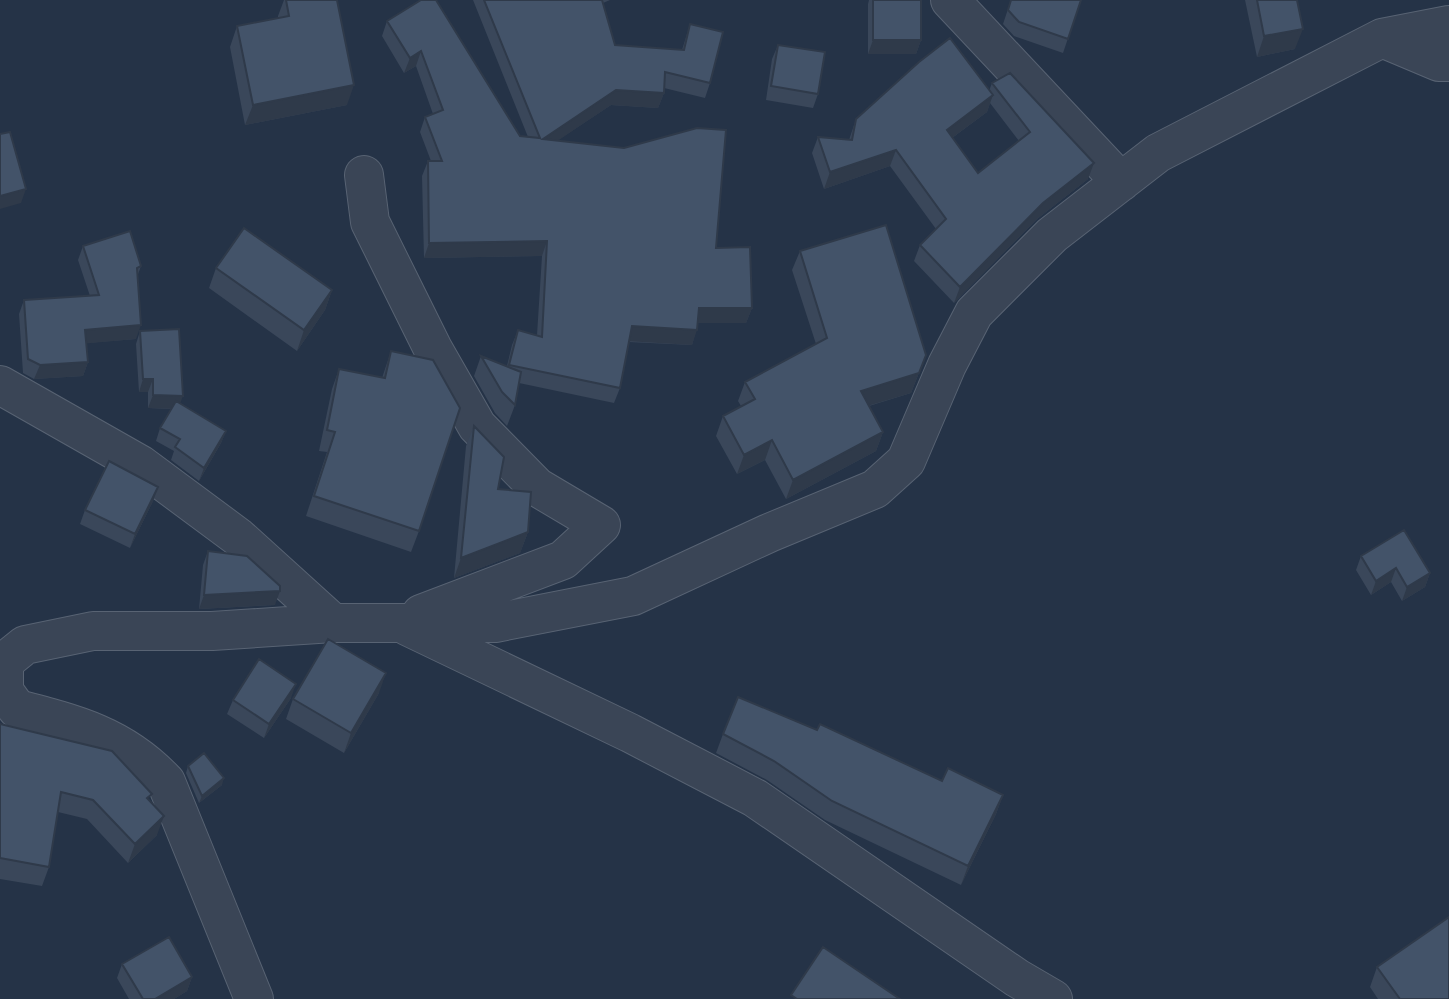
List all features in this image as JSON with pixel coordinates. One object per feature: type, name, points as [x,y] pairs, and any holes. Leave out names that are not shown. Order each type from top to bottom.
[{"type":"street","points":[[950,0],[1121,182]]},
{"type":"street","points":[[254,999],[166,782],[148,763],[89,728],[17,709],[4,691],[4,662],[25,645],[93,631],[212,631],[333,622],[495,622],[633,596],[769,533],[875,489],[906,461],[947,365],[974,313],[1052,235],[1157,153],[1382,38],[1449,25]]},
{"type":"street","points":[[1382,38],[1439,62],[1449,62]]},
{"type":"street","points":[[364,175],[370,222],[433,349],[477,426],[537,487],[601,525],[563,560],[398,622]]},
{"type":"street","points":[[0,385],[141,465],[238,537],[333,622]]},
{"type":"street","points":[[398,622],[630,733],[755,798],[1053,999]]},
{"type":"building","points":[[286,0],[337,0],[354,85],[253,105],[237,26],[289,16]]},
{"type":"building","points":[[421,0],[436,0],[520,136],[540,138],[484,0],[602,0],[615,45],[684,50],[690,24],[723,32],[710,83],[665,72],[664,93],[616,90],[543,139],[624,148],[697,128],[726,130],[716,248],[750,247],[752,308],[699,308],[697,330],[632,326],[620,388],[509,365],[518,330],[542,337],[547,241],[429,243],[428,161],[442,161],[425,117],[443,110],[421,51],[410,58],[387,21]]},
{"type":"building","points":[[873,0],[921,0],[921,40],[873,40]]},
{"type":"building","points":[[1011,0],[1081,0],[1068,39],[1019,22],[1008,10]]},
{"type":"building","points":[[1257,0],[1297,0],[1303,29],[1264,36]]},
{"type":"building","points":[[950,38],[993,95],[947,130],[978,173],[1030,132],[992,83],[1010,73],[1094,163],[1043,203],[960,287],[920,245],[946,219],[896,150],[830,172],[818,137],[852,140],[856,119]]},
{"type":"building","points":[[778,45],[825,52],[818,94],[771,86]]},
{"type":"building","points":[[10,132],[26,189],[0,196],[0,134]]},
{"type":"building","points":[[886,225],[926,355],[919,373],[861,391],[883,432],[793,480],[772,440],[744,455],[723,416],[755,399],[745,382],[827,338],[800,251]]},
{"type":"building","points":[[244,228],[332,290],[304,330],[216,268]]},
{"type":"building","points":[[130,231],[141,266],[137,268],[141,325],[85,330],[88,362],[40,365],[28,359],[24,300],[99,295],[83,246]]},
{"type":"building","points":[[179,329],[183,396],[153,395],[153,379],[143,379],[140,331]]},
{"type":"building","points":[[391,351],[433,360],[460,408],[419,531],[314,496],[335,432],[327,430],[339,369],[385,378]]},
{"type":"building","points":[[481,356],[521,372],[515,405],[502,392]]},
{"type":"building","points":[[176,401],[226,431],[204,468],[175,447],[180,439],[160,428]]},
{"type":"building","points":[[474,426],[504,457],[498,489],[531,492],[528,532],[461,558]]},
{"type":"building","points":[[109,461],[158,487],[135,534],[85,510]]},
{"type":"building","points":[[1404,530],[1430,573],[1407,587],[1396,568],[1376,581],[1361,556]]},
{"type":"building","points":[[208,551],[247,556],[280,586],[280,591],[204,595]]},
{"type":"building","points":[[328,639],[386,673],[351,733],[293,699]]},
{"type":"building","points":[[259,659],[296,684],[269,724],[233,700]]},
{"type":"building","points":[[738,697],[817,730],[820,724],[942,781],[948,768],[1003,795],[968,866],[832,801],[774,761],[723,734]]},
{"type":"building","points":[[0,724],[112,751],[152,794],[147,798],[164,816],[135,844],[93,800],[61,792],[49,867],[0,858]]},
{"type":"building","points":[[204,753],[224,778],[202,796],[188,766]]},
{"type":"building","points":[[1449,917],[1449,999],[1400,999],[1377,967]]},
{"type":"building","points":[[169,937],[192,977],[155,999],[143,999],[122,964]]},
{"type":"building","points":[[823,947],[900,999],[797,999],[791,995]]}]
